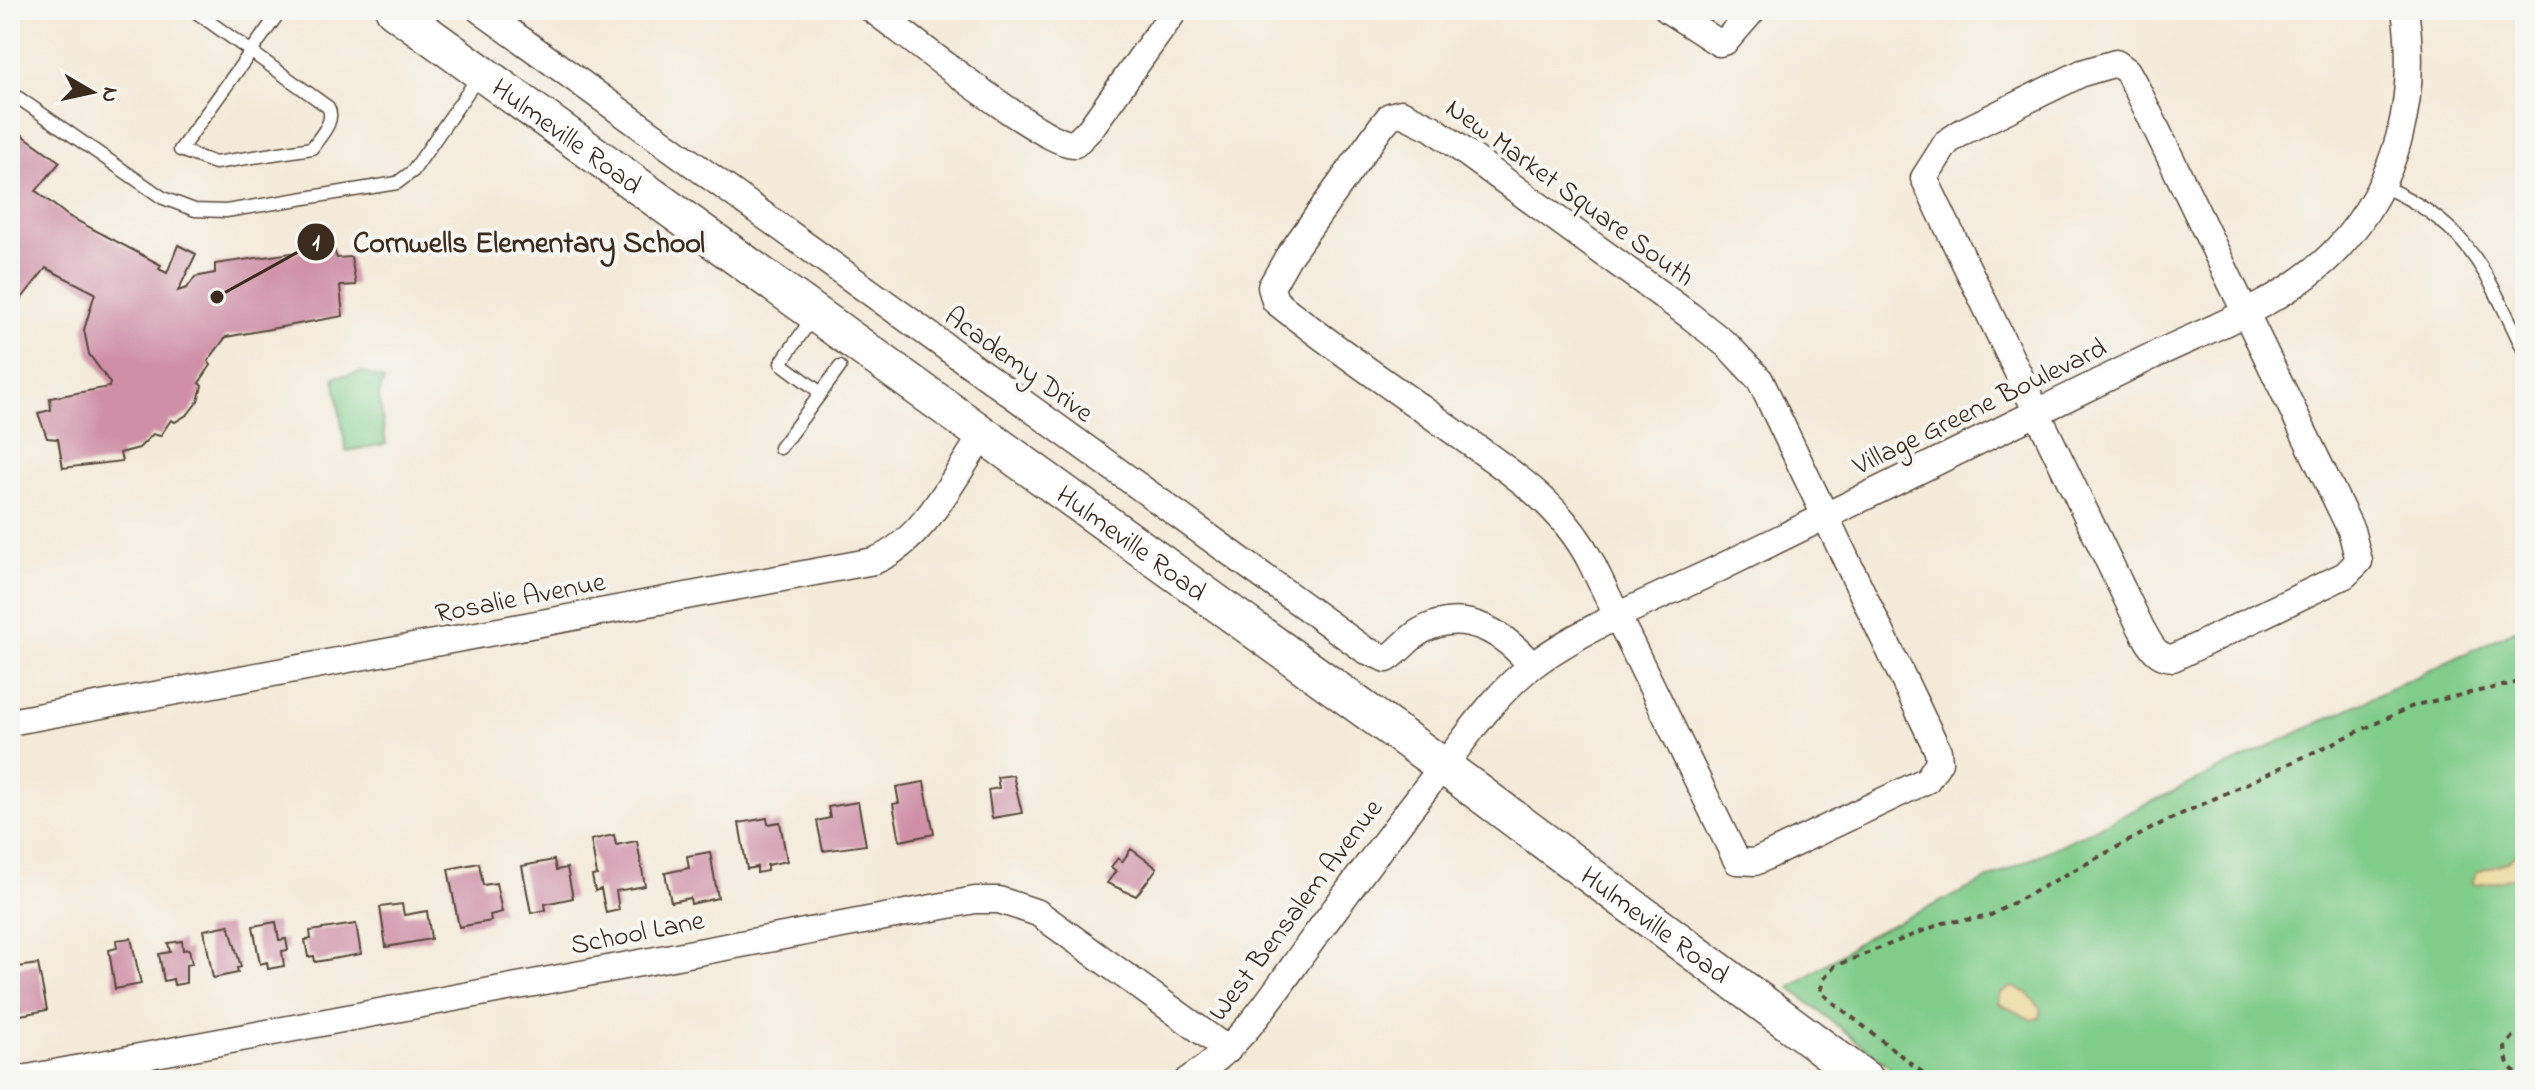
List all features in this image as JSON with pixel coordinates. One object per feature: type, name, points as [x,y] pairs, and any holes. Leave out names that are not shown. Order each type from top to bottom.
[{"type":"main road","name":"Hulmeville Road","points":[[394,10],[1443,766],[1847,1074]]},
{"type":"street","name":"Academy Drive","points":[[480,10],[1365,650],[1387,659],[1423,630],[1458,622],[1485,626],[1501,634],[1532,666]]},
{"type":"street","points":[[873,10],[1031,124],[1067,145],[1075,144],[1090,129],[1175,10]]},
{"type":"street","points":[[1668,10],[1719,43],[1726,41],[1753,10]]},
{"type":"street","name":"Village Greene Boulevard","points":[[1443,766],[1490,708],[1532,666],[1617,619],[2035,412],[2246,312],[2293,285],[2336,251],[2382,186],[2406,116],[2411,83],[2405,10]]},
{"type":"street","points":[[2116,63],[2127,71],[2246,312],[2351,530],[2359,561],[2345,575],[2186,654],[2162,657],[2154,651],[2035,412],[1924,178],[1947,142],[2082,73],[2116,63]]},
{"type":"street","name":"New Market Square South","points":[[1617,619],[1579,538],[1548,501],[1291,315],[1271,294],[1271,287],[1288,257],[1390,116],[1401,113],[1432,128],[1728,346],[1760,380],[1825,516]]},
{"type":"street","name":"Rosalie Avenue","points":[[10,722],[874,561],[901,548],[983,435]]},
{"type":"street","points":[[1617,619],[1737,861],[1755,862],[1927,780],[1939,762],[1938,751],[1825,516]]},
{"type":"street","name":"West Bensalem Avenue","points":[[1188,1080],[1228,1050],[1258,1017],[1377,849],[1443,766]]},
{"type":"street","name":"School Lane","points":[[17,1080],[975,900],[999,900],[1038,913],[1228,1050]]},
{"type":"lane","points":[[193,10],[250,51],[332,111],[332,118],[312,148],[215,163],[180,150],[250,51],[281,10]]},
{"type":"lane","points":[[10,92],[163,198],[195,210],[226,211],[397,183],[413,171],[480,74]]},
{"type":"lane","points":[[2382,186],[2434,212],[2460,235],[2488,277],[2525,353]]},
{"type":"lane","points":[[814,314],[781,363],[821,393]]},
{"type":"lane","points":[[780,448],[840,367]]},
{"type":"path","points":[[1932,1080],[1820,992],[1823,980],[1835,966],[1943,923],[1987,917],[2162,823],[2415,705],[2525,681]]},
{"type":"path","points":[[2525,1034],[2513,1037],[2505,1046],[2506,1062],[2515,1072],[2525,1075]]},
{"type":"green space","points":[[362,372],[384,380],[379,396],[386,444],[346,451],[334,377]]},
{"type":"green space","points":[[2525,625],[2525,1080],[1906,1080],[1790,988],[1868,936]]},
{"type":"sand","points":[[2525,845],[2525,875],[2477,885],[2472,883],[2477,872],[2507,862]]},
{"type":"sand","points":[[2012,987],[2028,993],[2041,1009],[2040,1017],[2032,1020],[1998,1003],[2000,993]]},
{"type":"building","points":[[10,126],[60,162],[36,191],[68,216],[161,265],[159,269],[167,273],[178,245],[196,254],[178,291],[187,288],[195,277],[215,273],[215,264],[333,247],[337,258],[351,257],[356,285],[340,286],[343,316],[226,337],[208,361],[211,365],[199,383],[202,386],[198,401],[188,414],[175,422],[171,420],[160,436],[153,434],[139,448],[120,453],[122,461],[63,468],[58,439],[47,438],[38,413],[51,410],[50,398],[109,387],[110,383],[89,354],[84,330],[95,293],[46,268],[10,313]]},
{"type":"building","points":[[1013,775],[1022,813],[992,818],[988,790],[999,788],[997,777]]},
{"type":"building","points":[[924,782],[934,834],[900,841],[893,804],[899,803],[896,787]]},
{"type":"building","points":[[858,802],[866,845],[823,851],[817,821],[830,818],[828,807]]},
{"type":"building","points":[[767,818],[768,824],[780,822],[787,861],[767,865],[767,871],[757,873],[757,867],[747,869],[739,823]]},
{"type":"building","points":[[614,835],[616,845],[637,841],[645,886],[616,891],[619,910],[606,913],[601,889],[595,891],[592,876],[597,875],[591,840]]},
{"type":"building","points":[[1131,849],[1157,868],[1136,896],[1107,883],[1116,871],[1111,867],[1118,858],[1122,862]]},
{"type":"building","points":[[710,852],[718,898],[691,904],[690,898],[671,902],[665,873],[689,868],[687,856]]},
{"type":"building","points":[[554,860],[556,870],[567,868],[573,898],[545,904],[546,910],[531,913],[522,866]]},
{"type":"building","points":[[479,863],[483,885],[496,883],[502,912],[490,915],[491,921],[459,927],[448,869]]},
{"type":"building","points":[[402,904],[404,915],[427,911],[431,939],[386,947],[380,907]]},
{"type":"building","points":[[276,922],[279,940],[286,939],[288,950],[282,951],[284,966],[268,969],[267,962],[260,964],[253,926]]},
{"type":"building","points":[[356,924],[361,954],[315,962],[314,956],[308,957],[305,940],[311,939],[310,931]]},
{"type":"building","points":[[229,925],[241,967],[237,968],[238,973],[213,978],[204,930]]},
{"type":"building","points":[[131,938],[141,984],[115,989],[109,950],[117,948],[116,940]]},
{"type":"building","points":[[182,941],[183,950],[189,949],[192,964],[186,965],[186,983],[174,985],[173,979],[164,981],[159,954],[170,952],[168,943]]},
{"type":"building","points":[[38,964],[47,1010],[10,1017],[10,975],[19,973],[18,967]]},
{"type":"place","name":"Cornwells Elementary School","points":[[217,297]]}]
